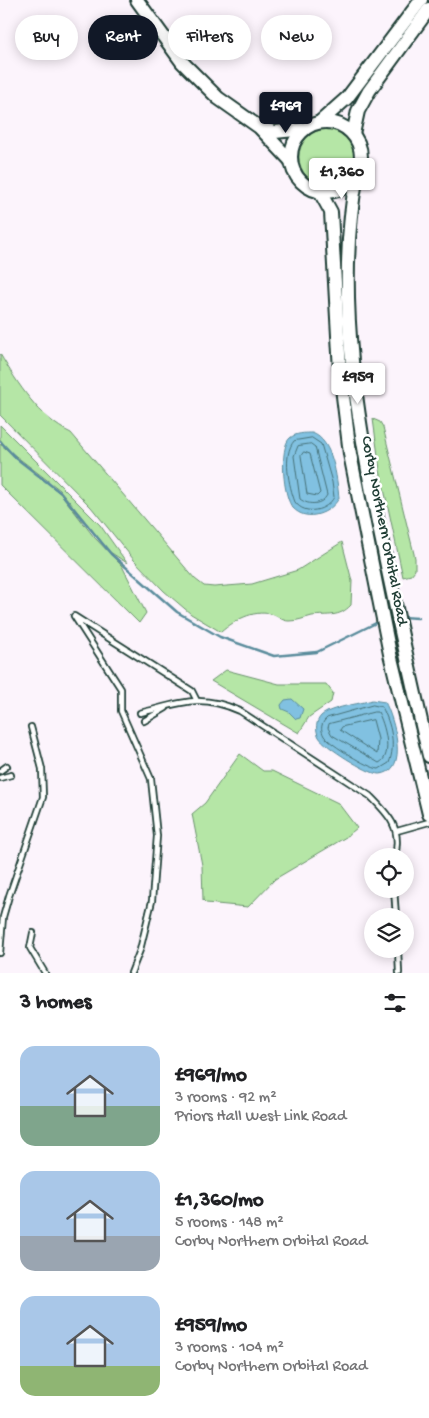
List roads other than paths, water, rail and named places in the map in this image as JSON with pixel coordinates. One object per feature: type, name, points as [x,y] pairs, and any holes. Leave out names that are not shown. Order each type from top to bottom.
[{"type":"street","points":[[137,0],[182,62],[218,98],[259,127],[291,162],[299,180],[306,186],[320,192],[342,189],[357,175],[362,154],[359,143],[354,134],[344,126],[332,122],[320,122]]},
{"type":"street","points":[[259,127],[275,132],[304,129],[320,122],[347,98],[422,0]]},
{"type":"street","points":[[354,134],[358,111],[369,91],[429,9]]},
{"type":"street","points":[[291,162],[294,142],[304,129]]},
{"type":"street","name":"Corby Northern Orbital Road","points":[[357,175],[350,212],[348,281],[353,365],[362,449],[404,651],[429,756]]},
{"type":"street","name":"Corby Northern Orbital Road","points":[[320,192],[331,212],[340,372],[350,454],[390,654],[429,814]]},
{"type":"lane","points":[[131,973],[140,950],[152,901],[157,836],[151,779],[121,711],[121,689],[74,616],[192,691],[196,699]]},
{"type":"lane","points":[[140,713],[196,699],[220,702],[249,716],[370,796],[387,813],[397,831],[396,848]]},
{"type":"lane","points":[[144,721],[172,705]]},
{"type":"lane","points":[[0,953],[3,917],[8,896],[43,797],[42,769],[31,726]]},
{"type":"lane","points":[[0,771],[6,766]]},
{"type":"lane","points":[[0,778],[11,775]]},
{"type":"lane","points":[[397,831],[429,822]]},
{"type":"lane","points":[[33,933],[30,948],[44,973]]},
{"type":"lane","points":[[398,958],[399,973]]},
{"type":"water","points":[[312,433],[325,443],[329,451],[335,470],[339,498],[325,512],[305,515],[293,508],[290,502],[285,484],[283,461],[284,451],[292,436]]},
{"type":"water","points":[[292,699],[303,709],[300,718],[296,719],[289,712],[282,709],[281,705],[285,700]]},
{"type":"water","points":[[372,700],[385,702],[392,719],[397,743],[395,764],[389,771],[379,774],[356,765],[337,753],[319,737],[317,729],[319,718],[325,713]]},
{"type":"waterway","points":[[0,441],[16,458],[61,493],[111,554],[177,612],[220,637],[274,656],[317,652],[380,621]]},
{"type":"waterway","points":[[402,617],[418,618]]}]
